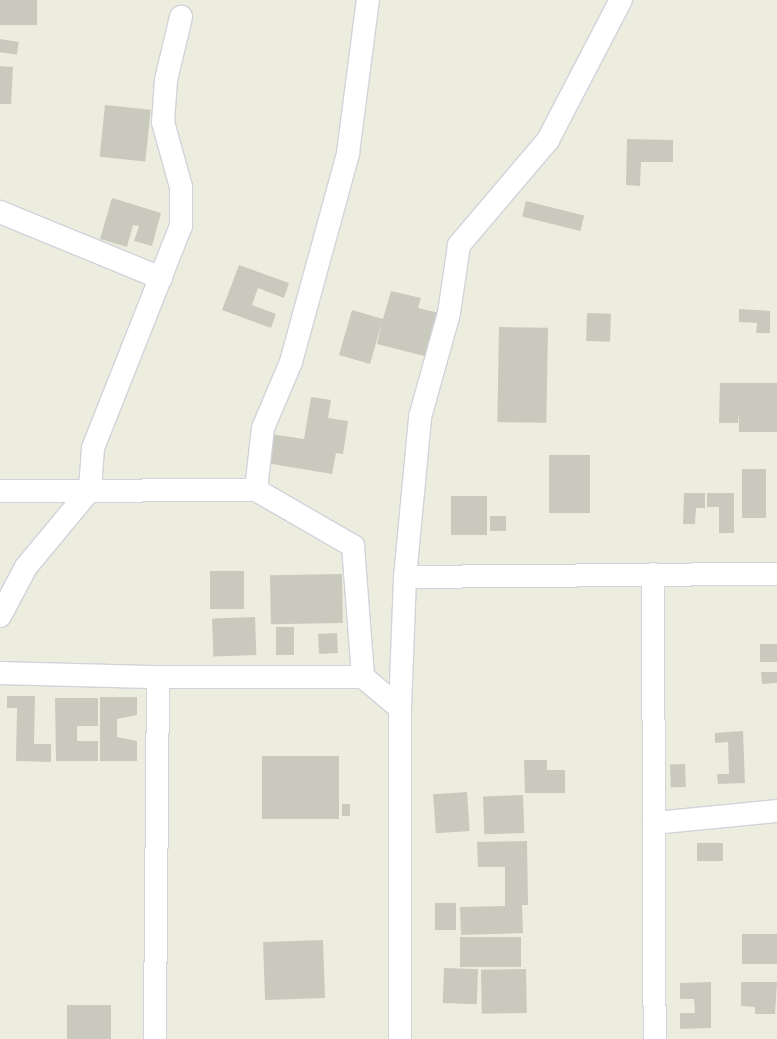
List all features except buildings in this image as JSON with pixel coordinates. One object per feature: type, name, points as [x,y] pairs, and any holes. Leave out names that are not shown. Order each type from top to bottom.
[{"type":"street","points":[[256,490],[263,428],[291,362],[348,153],[368,0]]},
{"type":"street","points":[[400,1039],[400,708],[405,577],[420,417],[449,313],[460,245],[548,140],[621,0]]},
{"type":"street","points":[[0,616],[26,567],[90,490],[93,448],[161,278],[180,226],[180,187],[163,122],[166,80],[181,17]]},
{"type":"street","points":[[0,212],[161,278]]},
{"type":"street","points":[[0,491],[256,490],[353,546],[363,677]]},
{"type":"street","points":[[653,574],[655,1039]]},
{"type":"street","points":[[405,577],[777,574]]},
{"type":"street","points":[[0,673],[158,677],[363,677],[400,708]]},
{"type":"street","points":[[155,1039],[158,677]]},
{"type":"street","points":[[654,823],[777,811]]}]
